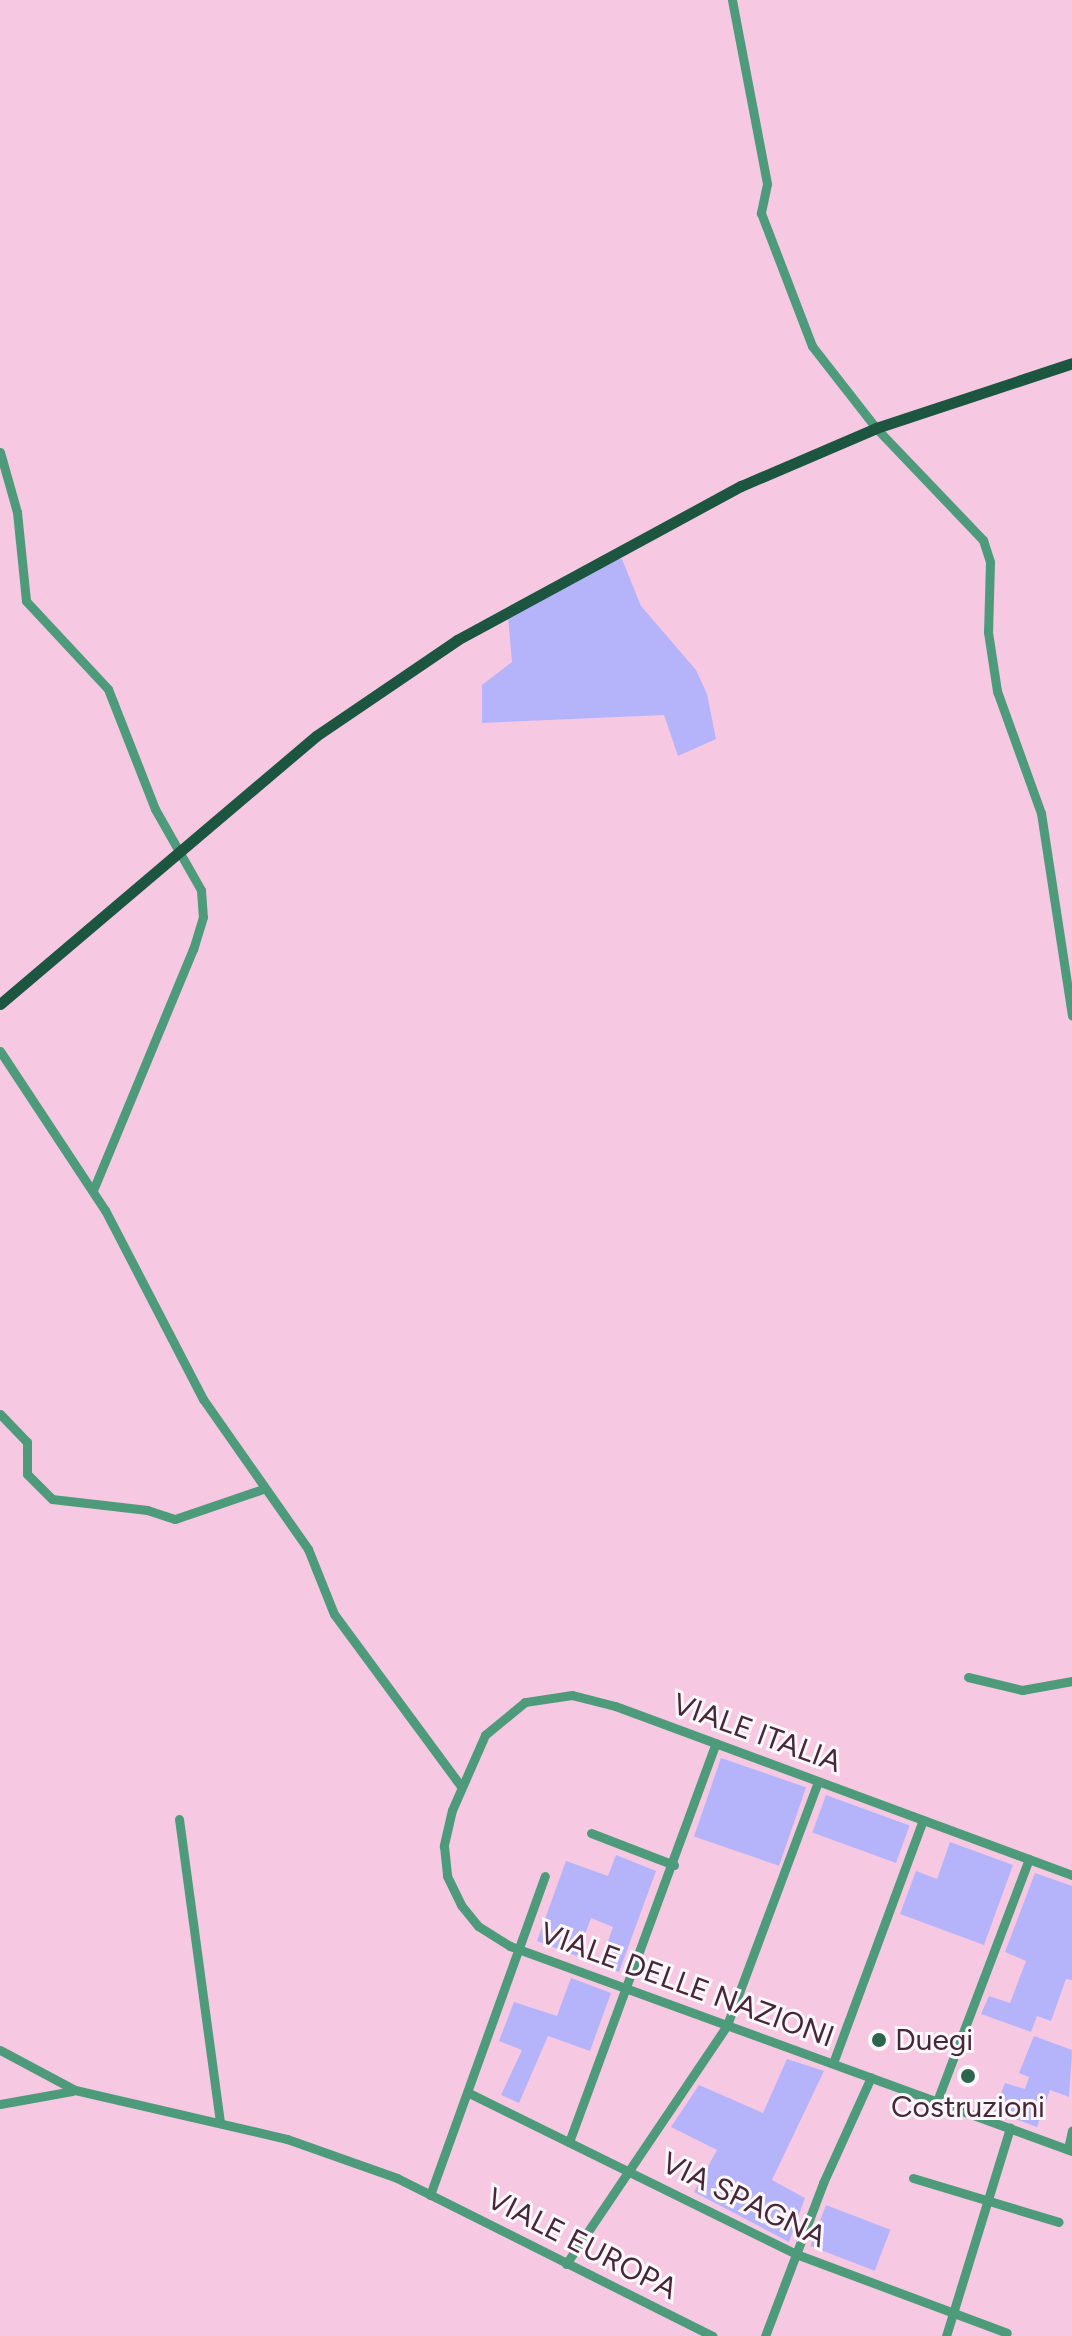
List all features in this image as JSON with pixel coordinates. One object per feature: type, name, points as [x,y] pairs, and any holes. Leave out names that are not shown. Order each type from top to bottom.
[{"type":"main road","points":[[0,1004],[178,848],[316,736],[457,640],[741,486],[876,428],[1072,363]]},
{"type":"street","points":[[732,0],[767,184],[761,213],[812,346],[876,428],[983,540],[990,562],[988,632],[997,691],[1041,813],[1072,1016]]},
{"type":"street","points":[[0,452],[17,512],[26,601],[108,689],[155,809],[201,890],[203,917],[93,1190]]},
{"type":"street","points":[[0,1051],[93,1190],[203,1399],[263,1489],[308,1549],[334,1614],[461,1786]]},
{"type":"street","points":[[0,1414],[27,1442],[27,1474],[52,1499],[147,1510],[175,1519],[263,1489]]},
{"type":"street","points":[[968,1677],[1022,1690],[1072,1681]]},
{"type":"street","name":"VIALE ITALIA","points":[[461,1786],[477,1747],[500,1719],[525,1702],[552,1696],[593,1698],[1072,1875]]},
{"type":"street","points":[[569,2142],[674,1865],[716,1743]]},
{"type":"street","points":[[566,2264],[727,2025],[818,1781]]},
{"type":"street","name":"VIALE DELLE NAZIONI","points":[[461,1786],[447,1828],[447,1876],[478,1926],[519,1950],[1070,2150]]},
{"type":"street","points":[[179,1819],[220,2123]]},
{"type":"street","points":[[833,2063],[923,1820]]},
{"type":"street","points":[[591,1833],[674,1865]]},
{"type":"street","points":[[937,2101],[1029,1859]]},
{"type":"street","points":[[430,2195],[545,1876]]},
{"type":"street","points":[[0,2050],[75,2090]]},
{"type":"street","points":[[765,2336],[871,2077]]},
{"type":"street","points":[[0,2104],[75,2090]]},
{"type":"street","name":"VIALE EUROPA","points":[[75,2090],[306,2145],[430,2195],[713,2336]]},
{"type":"street","name":"VIA SPAGNA","points":[[469,2093],[796,2254],[953,2316],[1007,2333]]},
{"type":"street","points":[[946,2336],[1010,2128]]},
{"type":"street","points":[[1070,2150],[1072,2130]]},
{"type":"street","points":[[913,2178],[1059,2222]]},
{"type":"shaded area","points":[[612,559],[622,559],[641,606],[696,670],[707,694],[716,739],[678,756],[664,715],[482,723],[482,685],[512,662],[508,617]]},
{"type":"shaded area","points":[[721,1758],[806,1787],[779,1866],[694,1836]]},
{"type":"shaded area","points":[[826,1795],[910,1825],[896,1863],[812,1833]]},
{"type":"shaded area","points":[[950,1842],[1013,1865],[984,1945],[900,1914],[916,1871],[937,1879]]},
{"type":"shaded area","points":[[616,1855],[656,1871],[619,1972],[600,1965],[613,1927],[591,1918],[577,1956],[537,1941],[566,1861],[608,1876]]},
{"type":"shaded area","points":[[1035,1873],[1072,1886],[1072,1980],[1066,1979],[1051,2021],[1037,2016],[1031,2032],[981,2014],[989,1996],[1010,2003],[1026,1961],[1005,1952]]},
{"type":"shaded area","points":[[571,1978],[611,1993],[590,2051],[548,2036],[519,2103],[501,2095],[522,2050],[499,2041],[514,2002],[557,2016]]},
{"type":"shaded area","points":[[1034,2036],[1072,2050],[1069,2097],[1050,2090],[1037,2127],[994,2111],[1005,2083],[1025,2089],[1029,2077],[1019,2073]]},
{"type":"shaded area","points":[[787,2059],[824,2071],[772,2180],[805,2198],[789,2242],[694,2192],[717,2150],[671,2127],[699,2085],[763,2113]]},
{"type":"shaded area","points":[[826,2205],[890,2230],[875,2271],[810,2246]]},
{"type":"place","name":"Duegi","points":[[879,2040]]},
{"type":"place","name":"Costruzioni","points":[[968,2076]]}]
